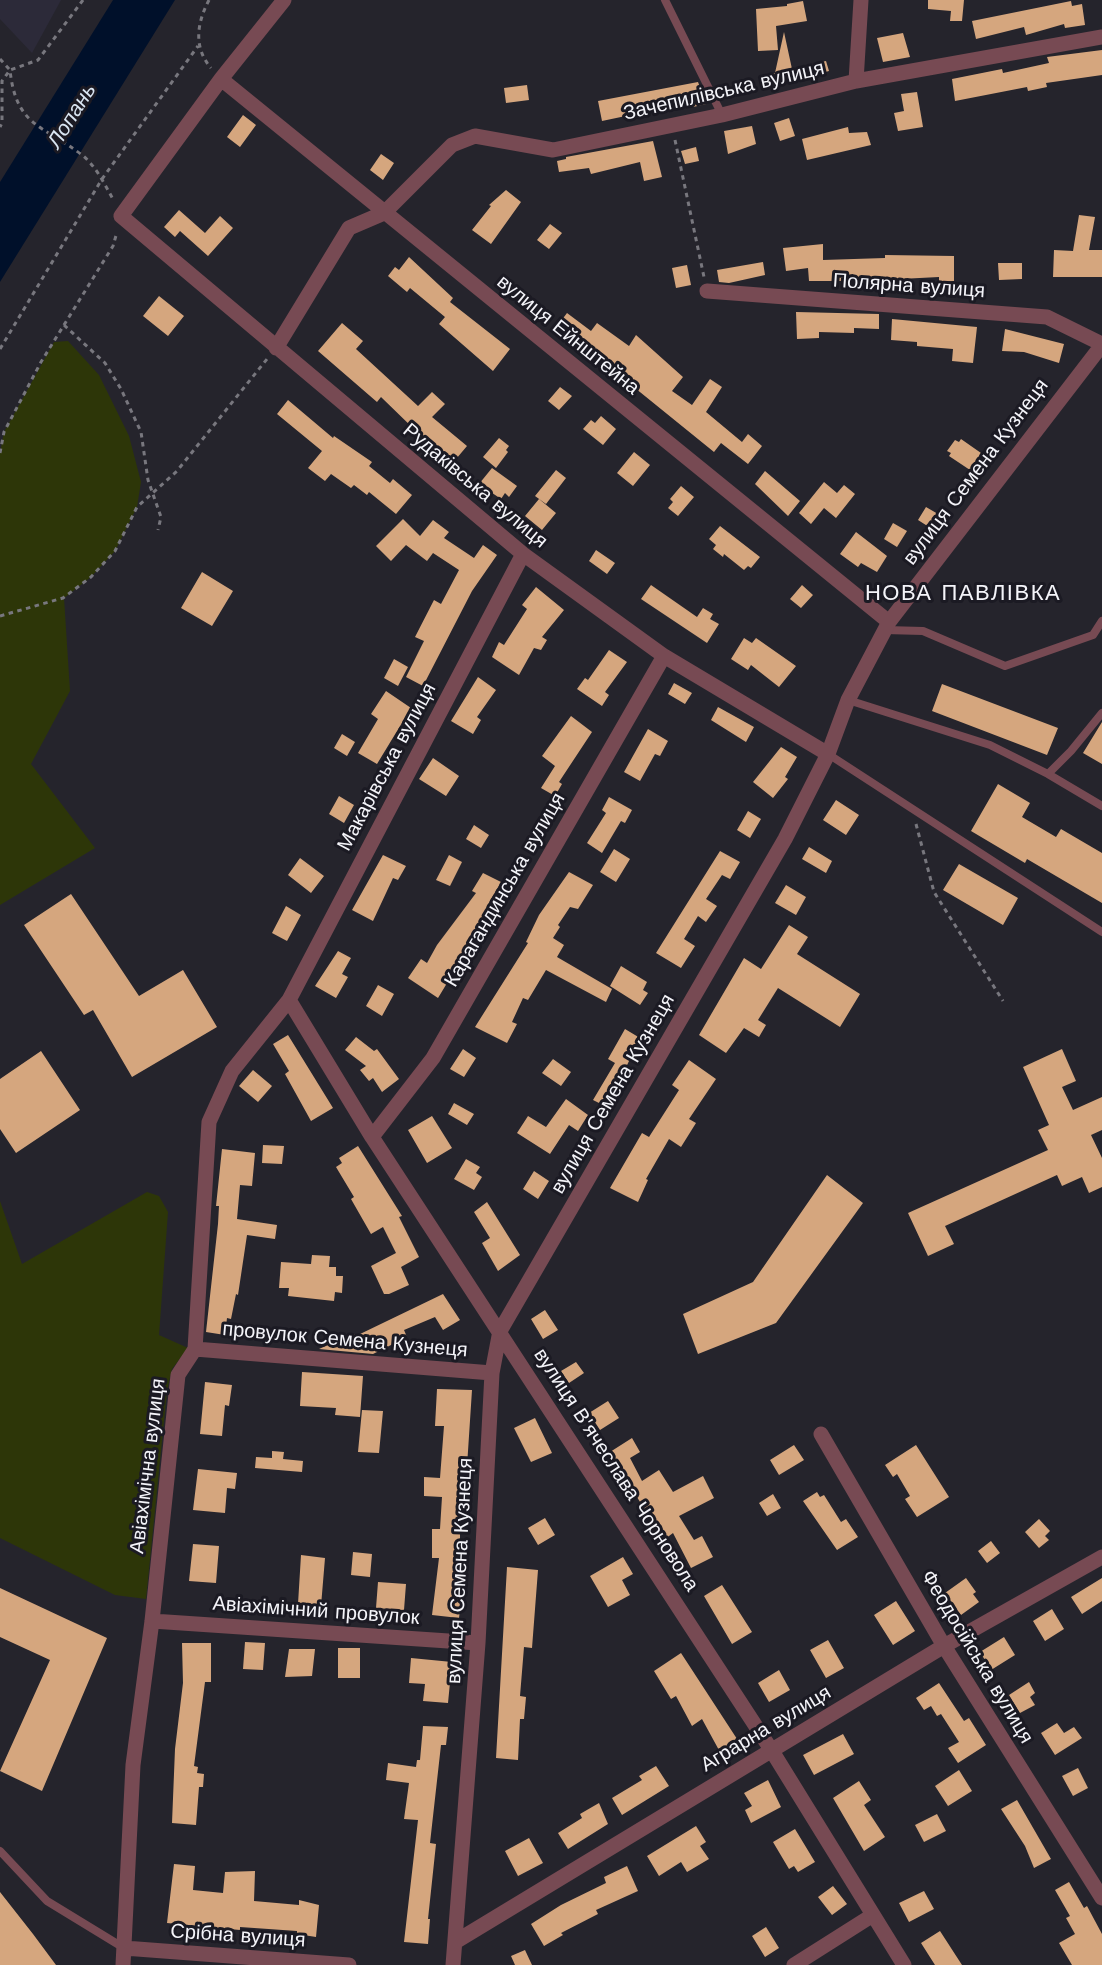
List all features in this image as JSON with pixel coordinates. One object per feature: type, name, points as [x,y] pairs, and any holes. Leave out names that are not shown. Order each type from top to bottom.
[{"type":"street","points":[[122,216],[222,79],[284,0]]},
{"type":"street","points":[[856,81],[861,0]]},
{"type":"street","name":"Зачепилівська вулиця","points":[[384,213],[452,145],[475,136],[553,150],[722,115],[856,81],[1102,37]]},
{"type":"street","name":"вулиця Ейнштейна","points":[[222,79],[887,626]]},
{"type":"street","points":[[276,348],[349,228],[384,213]]},
{"type":"street","name":"Рудаківська вулиця","points":[[122,216],[523,554],[664,656],[828,754]]},
{"type":"street","name":"Полярна вулиця","points":[[707,291],[1047,317],[1102,344]]},
{"type":"street","name":"вулиця Семена Кузнеця","points":[[453,1965],[478,1643],[492,1373],[500,1331],[780,850],[828,754],[848,700],[887,626],[1102,344]]},
{"type":"street","name":"Макарівська вулиця","points":[[289,1000],[523,554]]},
{"type":"street","name":"Карагандинська вулиця","points":[[372,1137],[433,1058],[664,656]]},
{"type":"street","name":"вулиця В'ячеслава Чорновола","points":[[289,1000],[372,1137],[772,1751],[904,1965]]},
{"type":"street","name":"Авіахімічна вулиця","points":[[123,1965],[133,1765],[152,1622],[178,1376],[195,1342],[208,1122],[232,1071],[289,1000]]},
{"type":"street","name":"провулок Семена Кузнеця","points":[[195,1342],[492,1373]]},
{"type":"street","name":"Феодосійська вулиця","points":[[821,1434],[944,1646],[1102,1898]]},
{"type":"street","name":"Аграрна вулиця","points":[[455,1942],[944,1646],[1102,1557]]},
{"type":"street","name":"Авіахімічний провулок","points":[[152,1622],[478,1643]]},
{"type":"street","points":[[794,1965],[873,1915]]},
{"type":"street","name":"Срібна вулиця","points":[[124,1948],[349,1965]]},
{"type":"lane","points":[[665,0],[722,115]]},
{"type":"lane","points":[[887,626],[923,631],[1005,666],[1093,635],[1102,621]]},
{"type":"lane","points":[[848,700],[990,745],[1048,774],[1102,806]]},
{"type":"lane","points":[[1048,774],[1071,751],[1102,712]]},
{"type":"lane","points":[[828,754],[1102,932]]},
{"type":"lane","points":[[0,1851],[47,1901],[124,1948]]},
{"type":"path","points":[[0,127],[2,123],[2,81],[10,70],[38,60],[83,0]]},
{"type":"path","points":[[0,349],[102,179],[198,45],[201,16],[209,0]]},
{"type":"path","points":[[198,45],[208,65],[222,79]]},
{"type":"path","points":[[0,59],[10,70],[12,92],[31,123],[83,156],[102,179],[122,216],[113,246],[64,325],[4,432],[0,453]]},
{"type":"path","points":[[672,126],[707,291]]},
{"type":"path","points":[[64,325],[105,363],[121,389],[141,432],[148,480],[160,517],[158,530]]},
{"type":"path","points":[[0,616],[63,598],[82,584],[115,551],[137,507],[177,471],[276,348]]},
{"type":"path","points":[[912,810],[934,892],[1003,1001]]},
{"type":"shaded area","points":[[0,0],[61,0],[32,53],[0,19]]},
{"type":"green space","points":[[68,341],[99,375],[129,436],[141,482],[137,507],[115,551],[91,577],[64,598],[70,691],[31,764],[95,848],[0,905],[0,453],[4,432],[54,342]]},
{"type":"green space","points":[[147,1192],[159,1196],[168,1212],[159,1335],[188,1348],[172,1369],[167,1391],[146,1599],[115,1595],[0,1538],[0,1201],[22,1264]]},
{"type":"water","name":"Лопань","points":[[113,0],[175,0],[0,282],[0,182]]},
{"type":"building","points":[[928,0],[964,0],[962,21],[950,21],[951,11],[928,9]]},
{"type":"building","points":[[803,1],[807,21],[776,26],[778,50],[758,51],[756,9],[787,6],[787,4]]},
{"type":"building","points":[[1071,1],[1072,6],[1082,4],[1085,25],[1065,28],[1064,24],[1026,35],[1024,27],[976,39],[972,21]]},
{"type":"building","points":[[784,32],[792,69],[826,61],[829,71],[773,86],[772,74],[775,73]]},
{"type":"building","points":[[903,33],[910,57],[883,62],[877,38]]},
{"type":"building","points":[[1102,50],[1102,75],[1046,83],[1047,87],[1028,91],[1027,87],[955,101],[952,79],[1002,69],[1003,73],[1049,63],[1047,57]]},
{"type":"building","points":[[698,82],[706,104],[693,107],[692,102],[602,121],[598,101]]},
{"type":"building","points":[[527,85],[529,100],[506,103],[504,88]]},
{"type":"building","points":[[917,92],[923,127],[898,131],[894,113],[904,111],[901,94]]},
{"type":"building","points":[[243,115],[256,125],[240,147],[227,137]]},
{"type":"building","points":[[789,118],[795,136],[780,141],[774,123]]},
{"type":"building","points":[[752,126],[756,144],[728,154],[724,131]]},
{"type":"building","points":[[848,127],[849,133],[867,132],[871,145],[807,160],[802,139]]},
{"type":"building","points":[[653,141],[662,177],[644,181],[640,162],[591,174],[589,168],[559,172],[557,161],[566,159],[566,157]]},
{"type":"building","points":[[696,147],[699,161],[685,164],[681,151]]},
{"type":"building","points":[[381,154],[394,163],[383,180],[370,170]]},
{"type":"building","points":[[506,190],[521,202],[491,244],[472,230],[491,206],[489,205]]},
{"type":"building","points":[[179,210],[205,233],[220,216],[233,228],[208,256],[180,231],[175,237],[164,227]]},
{"type":"building","points":[[1079,215],[1095,217],[1089,250],[1102,250],[1102,277],[1053,277],[1054,250],[1073,251]]},
{"type":"building","points":[[550,224],[562,233],[549,249],[537,240]]},
{"type":"building","points":[[823,244],[823,260],[885,258],[885,255],[954,256],[954,281],[939,282],[939,277],[900,279],[900,281],[809,281],[808,268],[786,271],[783,248]]},
{"type":"building","points":[[409,257],[453,298],[450,302],[510,349],[493,371],[439,324],[445,317],[410,288],[407,292],[388,276],[395,267],[399,270]]},
{"type":"building","points":[[763,262],[765,275],[729,283],[719,282],[717,270]]},
{"type":"building","points":[[998,263],[1022,263],[1022,279],[999,280]]},
{"type":"building","points":[[687,265],[691,285],[676,288],[672,268]]},
{"type":"building","points":[[159,296],[184,316],[168,336],[143,316]]},
{"type":"building","points":[[796,312],[879,314],[879,329],[854,328],[854,333],[819,332],[819,338],[797,339]]},
{"type":"building","points":[[567,313],[591,331],[597,323],[629,346],[636,335],[683,377],[672,391],[692,405],[710,379],[722,387],[706,412],[742,442],[748,434],[762,446],[748,464],[721,443],[714,452],[580,346],[582,344],[558,325]]},
{"type":"building","points":[[892,319],[977,327],[973,363],[952,361],[953,349],[917,346],[917,342],[891,340]]},
{"type":"building","points":[[342,323],[363,341],[356,349],[418,406],[432,392],[445,404],[432,417],[467,446],[451,465],[381,397],[377,402],[318,351]]},
{"type":"building","points":[[1005,329],[1064,344],[1059,363],[1024,352],[1002,351]]},
{"type":"building","points":[[560,387],[572,396],[559,410],[548,401]]},
{"type":"building","points":[[288,400],[333,438],[334,436],[372,462],[369,466],[390,483],[393,479],[412,495],[396,514],[369,492],[367,495],[354,485],[351,488],[331,474],[325,481],[308,468],[322,451],[277,414]]},
{"type":"building","points":[[601,416],[616,429],[603,445],[583,429],[591,420],[595,423]]},
{"type":"building","points":[[499,438],[509,446],[506,450],[508,452],[496,468],[483,457]]},
{"type":"building","points":[[961,439],[981,453],[970,470],[949,456],[951,453],[947,451],[955,440],[959,442]]},
{"type":"building","points":[[634,452],[650,465],[633,486],[617,473]]},
{"type":"building","points":[[492,468],[517,486],[509,497],[505,493],[501,499],[479,484]]},
{"type":"building","points":[[556,470],[566,478],[546,504],[535,496]]},
{"type":"building","points":[[765,471],[800,501],[788,516],[755,484]]},
{"type":"building","points":[[824,482],[837,493],[844,485],[855,494],[836,518],[824,508],[811,524],[799,513]]},
{"type":"building","points":[[681,486],[694,497],[678,516],[668,508],[673,502],[670,499]]},
{"type":"building","points":[[539,499],[556,513],[542,530],[525,516]]},
{"type":"building","points":[[926,507],[938,514],[929,527],[918,520]]},
{"type":"building","points":[[403,519],[420,536],[433,520],[449,532],[444,538],[474,558],[483,545],[497,555],[472,591],[423,686],[406,677],[424,641],[415,637],[434,600],[441,604],[459,570],[433,553],[427,561],[406,545],[391,561],[376,546]]},
{"type":"building","points":[[893,523],[907,531],[897,547],[884,539]]},
{"type":"building","points":[[720,526],[760,557],[751,568],[748,566],[744,570],[724,554],[723,557],[713,549],[716,545],[709,539]]},
{"type":"building","points":[[856,532],[887,556],[877,572],[861,563],[858,567],[840,554]]},
{"type":"building","points":[[596,550],[615,563],[607,574],[589,561]]},
{"type":"building","points":[[202,572],[233,591],[212,626],[181,608]]},
{"type":"building","points":[[651,585],[697,617],[703,608],[713,614],[710,619],[719,624],[707,643],[641,599]]},
{"type":"building","points":[[802,585],[813,595],[801,608],[790,599]]},
{"type":"building","points":[[536,587],[564,610],[542,637],[547,640],[541,650],[534,648],[519,675],[492,657],[499,642],[504,645],[527,609],[522,605]]},
{"type":"building","points":[[744,638],[752,643],[756,638],[796,666],[779,687],[751,665],[748,670],[731,659]]},
{"type":"building","points":[[609,650],[627,662],[605,692],[609,695],[602,706],[577,689],[585,678],[588,680]]},
{"type":"building","points":[[394,659],[408,667],[398,686],[384,678]]},
{"type":"building","points":[[478,677],[496,690],[477,717],[481,720],[473,734],[451,721]]},
{"type":"building","points":[[674,683],[692,693],[685,704],[668,694]]},
{"type":"building","points":[[942,684],[1058,728],[1047,755],[932,711]]},
{"type":"building","points":[[386,691],[411,708],[377,764],[358,753],[378,719],[371,714]]},
{"type":"building","points":[[718,707],[754,727],[746,742],[711,720]]},
{"type":"building","points":[[571,716],[592,732],[559,782],[562,784],[555,796],[541,788],[555,766],[542,756]]},
{"type":"building","points":[[1102,722],[1102,764],[1083,753]]},
{"type":"building","points":[[648,729],[668,741],[660,756],[655,754],[640,781],[624,772]]},
{"type":"building","points":[[342,734],[355,742],[347,756],[334,748]]},
{"type":"building","points":[[781,747],[797,757],[785,777],[788,779],[773,798],[753,782]]},
{"type":"building","points":[[433,758],[459,776],[446,796],[419,779]]},
{"type":"building","points":[[998,784],[1030,803],[1022,817],[1056,837],[1061,829],[1102,853],[1102,903],[1027,859],[1025,863],[971,831]]},
{"type":"building","points":[[339,796],[354,805],[344,823],[329,814]]},
{"type":"building","points":[[609,797],[632,810],[625,823],[621,821],[602,853],[587,843],[606,813],[602,810]]},
{"type":"building","points":[[836,800],[859,815],[846,835],[823,820]]},
{"type":"building","points":[[748,811],[761,819],[750,838],[737,830]]},
{"type":"building","points":[[474,825],[489,835],[481,848],[466,839]]},
{"type":"building","points":[[809,847],[832,861],[826,873],[802,859]]},
{"type":"building","points":[[614,849],[630,859],[616,882],[600,872]]},
{"type":"building","points":[[720,851],[740,862],[730,879],[722,875],[706,899],[717,906],[706,922],[698,916],[684,939],[695,946],[681,968],[656,953]]},
{"type":"building","points":[[383,855],[406,866],[398,880],[393,878],[373,921],[352,910]]},
{"type":"building","points":[[449,855],[462,862],[450,886],[436,880]]},
{"type":"building","points":[[300,858],[324,876],[311,893],[288,875]]},
{"type":"building","points":[[959,864],[1018,898],[1003,925],[943,890]]},
{"type":"building","points":[[569,872],[593,885],[578,909],[570,907],[558,925],[560,927],[553,938],[564,945],[557,957],[612,989],[606,1002],[546,970],[528,1000],[523,998],[512,1022],[517,1024],[507,1043],[475,1027],[528,943],[526,942],[539,915]]},
{"type":"building","points":[[483,873],[501,882],[487,906],[492,909],[462,954],[464,955],[438,998],[408,978],[421,959],[427,963],[437,945],[476,893],[472,891]]},
{"type":"building","points":[[786,885],[806,897],[796,915],[775,903]]},
{"type":"building","points":[[71,894],[139,996],[183,970],[217,1027],[132,1077],[93,1010],[84,1015],[24,925]]},
{"type":"building","points":[[286,906],[301,915],[287,941],[272,933]]},
{"type":"building","points":[[789,925],[808,937],[797,954],[860,994],[840,1027],[778,988],[758,1020],[766,1025],[759,1037],[744,1028],[726,1053],[699,1035],[744,958],[761,969]]},
{"type":"building","points":[[338,951],[351,958],[342,974],[348,977],[336,998],[315,986]]},
{"type":"building","points":[[621,966],[647,982],[643,990],[648,993],[640,1005],[610,986]]},
{"type":"building","points":[[378,985],[394,994],[382,1016],[366,1006]]},
{"type":"building","points":[[625,1029],[640,1038],[607,1107],[593,1100],[615,1063],[608,1059]]},
{"type":"building","points":[[288,1035],[333,1108],[311,1121],[285,1074],[289,1071],[273,1044]]},
{"type":"building","points":[[356,1037],[374,1051],[377,1049],[399,1079],[382,1092],[373,1078],[369,1081],[360,1070],[366,1066],[345,1050]]},
{"type":"building","points":[[463,1049],[476,1058],[464,1077],[450,1069]]},
{"type":"building","points":[[1062,1049],[1076,1081],[1062,1087],[1073,1110],[1102,1097],[1102,1130],[1091,1135],[1102,1158],[1102,1187],[1089,1193],[1082,1177],[1062,1186],[1057,1175],[945,1226],[954,1244],[928,1256],[908,1213],[1048,1150],[1038,1130],[1049,1125],[1023,1067]]},
{"type":"building","points":[[41,1051],[80,1110],[16,1153],[0,1129],[0,1079]]},
{"type":"building","points":[[553,1059],[571,1072],[561,1086],[542,1073]]},
{"type":"building","points":[[689,1060],[716,1079],[689,1119],[696,1123],[681,1147],[669,1139],[646,1179],[648,1180],[638,1202],[610,1188],[642,1133],[649,1137],[679,1090],[672,1085]]},
{"type":"building","points":[[253,1070],[272,1086],[258,1102],[239,1086]]},
{"type":"building","points":[[566,1099],[588,1115],[578,1131],[569,1125],[550,1154],[517,1133],[528,1116],[546,1127]]},
{"type":"building","points":[[454,1103],[474,1114],[467,1125],[448,1114]]},
{"type":"building","points":[[432,1116],[452,1148],[427,1163],[408,1130]]},
{"type":"building","points":[[263,1145],[284,1146],[282,1164],[262,1163]]},
{"type":"building","points":[[358,1146],[402,1216],[399,1217],[419,1257],[401,1267],[409,1285],[389,1294],[384,1294],[371,1266],[396,1253],[383,1227],[371,1234],[351,1199],[354,1197],[336,1167],[342,1163],[339,1158]]},
{"type":"building","points":[[222,1149],[255,1153],[252,1186],[240,1185],[237,1219],[277,1225],[275,1239],[247,1235],[238,1295],[236,1294],[231,1319],[227,1318],[225,1335],[206,1332],[218,1224],[219,1206],[216,1206]]},
{"type":"building","points":[[466,1159],[480,1167],[476,1173],[482,1177],[474,1190],[454,1179]]},
{"type":"building","points":[[534,1171],[549,1181],[538,1199],[523,1189]]},
{"type":"building","points":[[827,1175],[863,1203],[776,1323],[698,1354],[683,1314],[753,1282]]},
{"type":"building","points":[[487,1202],[520,1255],[498,1271],[482,1243],[490,1238],[474,1212]]},
{"type":"building","points":[[312,1255],[330,1256],[329,1267],[336,1267],[336,1276],[343,1276],[342,1293],[335,1292],[334,1301],[288,1296],[289,1288],[279,1288],[281,1262],[311,1264]]},
{"type":"building","points":[[443,1294],[460,1320],[443,1330],[435,1317],[404,1330],[407,1337],[373,1354],[319,1349],[353,1334],[358,1335]]},
{"type":"building","points":[[545,1310],[558,1330],[543,1339],[531,1319]]},
{"type":"building","points":[[576,1362],[584,1373],[569,1383],[561,1371]]},
{"type":"building","points":[[302,1372],[363,1376],[360,1417],[335,1415],[336,1408],[300,1406]]},
{"type":"building","points":[[205,1382],[232,1385],[229,1406],[225,1405],[222,1436],[200,1434]]},
{"type":"building","points":[[437,1389],[472,1390],[464,1512],[460,1512],[460,1577],[464,1577],[459,1618],[432,1615],[439,1558],[432,1558],[432,1529],[440,1529],[442,1497],[424,1496],[424,1477],[440,1478],[444,1426],[435,1426]]},
{"type":"building","points":[[608,1401],[619,1418],[600,1430],[589,1413]]},
{"type":"building","points":[[362,1410],[383,1411],[379,1453],[358,1452]]},
{"type":"building","points":[[535,1418],[552,1453],[531,1462],[514,1428]]},
{"type":"building","points":[[632,1438],[640,1452],[630,1458],[642,1481],[659,1470],[673,1492],[703,1476],[714,1498],[679,1516],[694,1540],[702,1536],[713,1557],[691,1568],[673,1533],[665,1539],[643,1507],[610,1452]]},
{"type":"building","points":[[794,1445],[804,1460],[779,1475],[770,1460]]},
{"type":"building","points":[[916,1445],[949,1497],[917,1517],[905,1499],[910,1496],[897,1474],[893,1477],[885,1465]]},
{"type":"building","points":[[272,1451],[284,1452],[283,1459],[303,1461],[302,1472],[255,1468],[256,1457],[272,1458]]},
{"type":"building","points":[[198,1469],[237,1473],[235,1489],[227,1488],[225,1513],[193,1510]]},
{"type":"building","points":[[817,1492],[820,1497],[824,1495],[841,1522],[846,1519],[858,1537],[837,1550],[803,1501]]},
{"type":"building","points":[[773,1494],[781,1508],[767,1516],[759,1503]]},
{"type":"building","points":[[545,1518],[555,1535],[538,1545],[528,1528]]},
{"type":"building","points":[[1039,1519],[1050,1531],[1045,1536],[1049,1540],[1039,1548],[1025,1532]]},
{"type":"building","points":[[991,1541],[1000,1553],[987,1563],[978,1551]]},
{"type":"building","points":[[193,1544],[219,1546],[216,1583],[189,1581]]},
{"type":"building","points":[[353,1552],[372,1554],[370,1577],[351,1575]]},
{"type":"building","points":[[301,1555],[325,1558],[321,1606],[298,1604]]},
{"type":"building","points":[[623,1557],[633,1574],[622,1580],[630,1595],[608,1607],[590,1576]]},
{"type":"building","points":[[507,1567],[538,1570],[532,1648],[524,1647],[520,1696],[526,1697],[524,1719],[520,1719],[518,1760],[496,1758]]},
{"type":"building","points":[[966,1578],[976,1592],[973,1594],[979,1602],[961,1615],[945,1593]]},
{"type":"building","points":[[1102,1578],[1102,1601],[1082,1614],[1071,1597]]},
{"type":"building","points":[[378,1582],[406,1584],[404,1610],[376,1608]]},
{"type":"building","points":[[722,1585],[752,1632],[732,1644],[704,1596]]},
{"type":"building","points":[[0,1588],[107,1638],[42,1791],[0,1771],[50,1660],[0,1637]]},
{"type":"building","points":[[896,1601],[915,1631],[893,1645],[874,1615]]},
{"type":"building","points":[[1052,1609],[1064,1629],[1045,1641],[1033,1621]]},
{"type":"building","points":[[1004,1637],[1015,1655],[991,1670],[980,1652]]},
{"type":"building","points":[[828,1640],[844,1668],[826,1678],[810,1650]]},
{"type":"building","points":[[245,1642],[265,1643],[263,1670],[243,1669]]},
{"type":"building","points":[[182,1643],[211,1643],[211,1682],[205,1682],[194,1766],[198,1767],[197,1773],[204,1774],[203,1787],[199,1787],[196,1825],[172,1823],[175,1749],[183,1683]]},
{"type":"building","points":[[338,1648],[360,1648],[360,1678],[338,1678]]},
{"type":"building","points":[[289,1649],[315,1649],[312,1676],[285,1677]]},
{"type":"building","points":[[681,1653],[739,1742],[720,1752],[702,1719],[692,1726],[676,1696],[671,1699],[654,1671]]},
{"type":"building","points":[[411,1658],[452,1662],[448,1703],[423,1701],[425,1684],[409,1683]]},
{"type":"building","points":[[779,1670],[790,1690],[769,1702],[758,1683]]},
{"type":"building","points":[[1029,1682],[1035,1693],[1030,1697],[1035,1705],[1020,1713],[1009,1695]]},
{"type":"building","points":[[939,1683],[964,1721],[969,1718],[986,1745],[958,1763],[948,1748],[959,1742],[941,1714],[937,1716],[931,1706],[924,1710],[916,1698]]},
{"type":"building","points":[[1057,1723],[1064,1733],[1074,1727],[1082,1738],[1055,1755],[1041,1733]]},
{"type":"building","points":[[423,1726],[448,1727],[446,1745],[441,1745],[430,1843],[436,1844],[428,1919],[430,1919],[428,1944],[404,1942],[418,1820],[404,1819],[409,1783],[386,1780],[388,1763],[416,1767],[417,1760],[420,1760]]},
{"type":"building","points":[[843,1734],[854,1754],[814,1775],[803,1755]]},
{"type":"building","points":[[656,1766],[669,1786],[622,1815],[612,1798],[642,1780],[639,1776]]},
{"type":"building","points":[[1078,1768],[1088,1788],[1073,1796],[1062,1776]]},
{"type":"building","points":[[959,1770],[972,1791],[948,1806],[935,1786]]},
{"type":"building","points":[[768,1780],[781,1807],[751,1823],[745,1810],[752,1806],[744,1793]]},
{"type":"building","points":[[859,1781],[871,1800],[864,1805],[885,1837],[864,1851],[833,1798]]},
{"type":"building","points":[[1017,1800],[1051,1859],[1034,1868],[1025,1846],[1001,1809]]},
{"type":"building","points":[[599,1803],[608,1824],[568,1849],[558,1833],[582,1818],[580,1814]]},
{"type":"building","points":[[937,1814],[946,1831],[924,1842],[915,1825]]},
{"type":"building","points":[[696,1826],[706,1842],[700,1846],[709,1859],[687,1872],[681,1862],[659,1876],[647,1856]]},
{"type":"building","points":[[795,1829],[815,1862],[798,1872],[794,1866],[789,1869],[773,1842]]},
{"type":"building","points":[[529,1838],[543,1863],[518,1876],[505,1851]]},
{"type":"building","points":[[174,1864],[195,1866],[193,1890],[223,1893],[225,1872],[255,1871],[254,1901],[299,1905],[299,1900],[319,1905],[316,1937],[297,1934],[297,1931],[240,1927],[240,1930],[167,1923]]},
{"type":"building","points":[[627,1866],[638,1891],[596,1910],[598,1914],[561,1933],[563,1935],[544,1946],[531,1924],[561,1905],[606,1883],[604,1877]]},
{"type":"building","points":[[1069,1882],[1084,1908],[1087,1906],[1102,1934],[1102,1965],[1072,1965],[1059,1943],[1075,1934],[1066,1918],[1070,1916],[1055,1890]]},
{"type":"building","points":[[833,1886],[847,1904],[832,1915],[818,1897]]},
{"type":"building","points":[[924,1891],[934,1909],[909,1922],[899,1903]]},
{"type":"building","points":[[0,1892],[33,1934],[56,1965],[0,1965]]},
{"type":"building","points":[[766,1927],[779,1948],[765,1957],[752,1936]]},
{"type":"building","points":[[940,1931],[962,1965],[935,1965],[921,1943]]},
{"type":"building","points":[[525,1950],[532,1965],[515,1965],[511,1956]]},
{"type":"district","name":"НОВА ПАВЛІВКА","points":[[963,594]]}]
